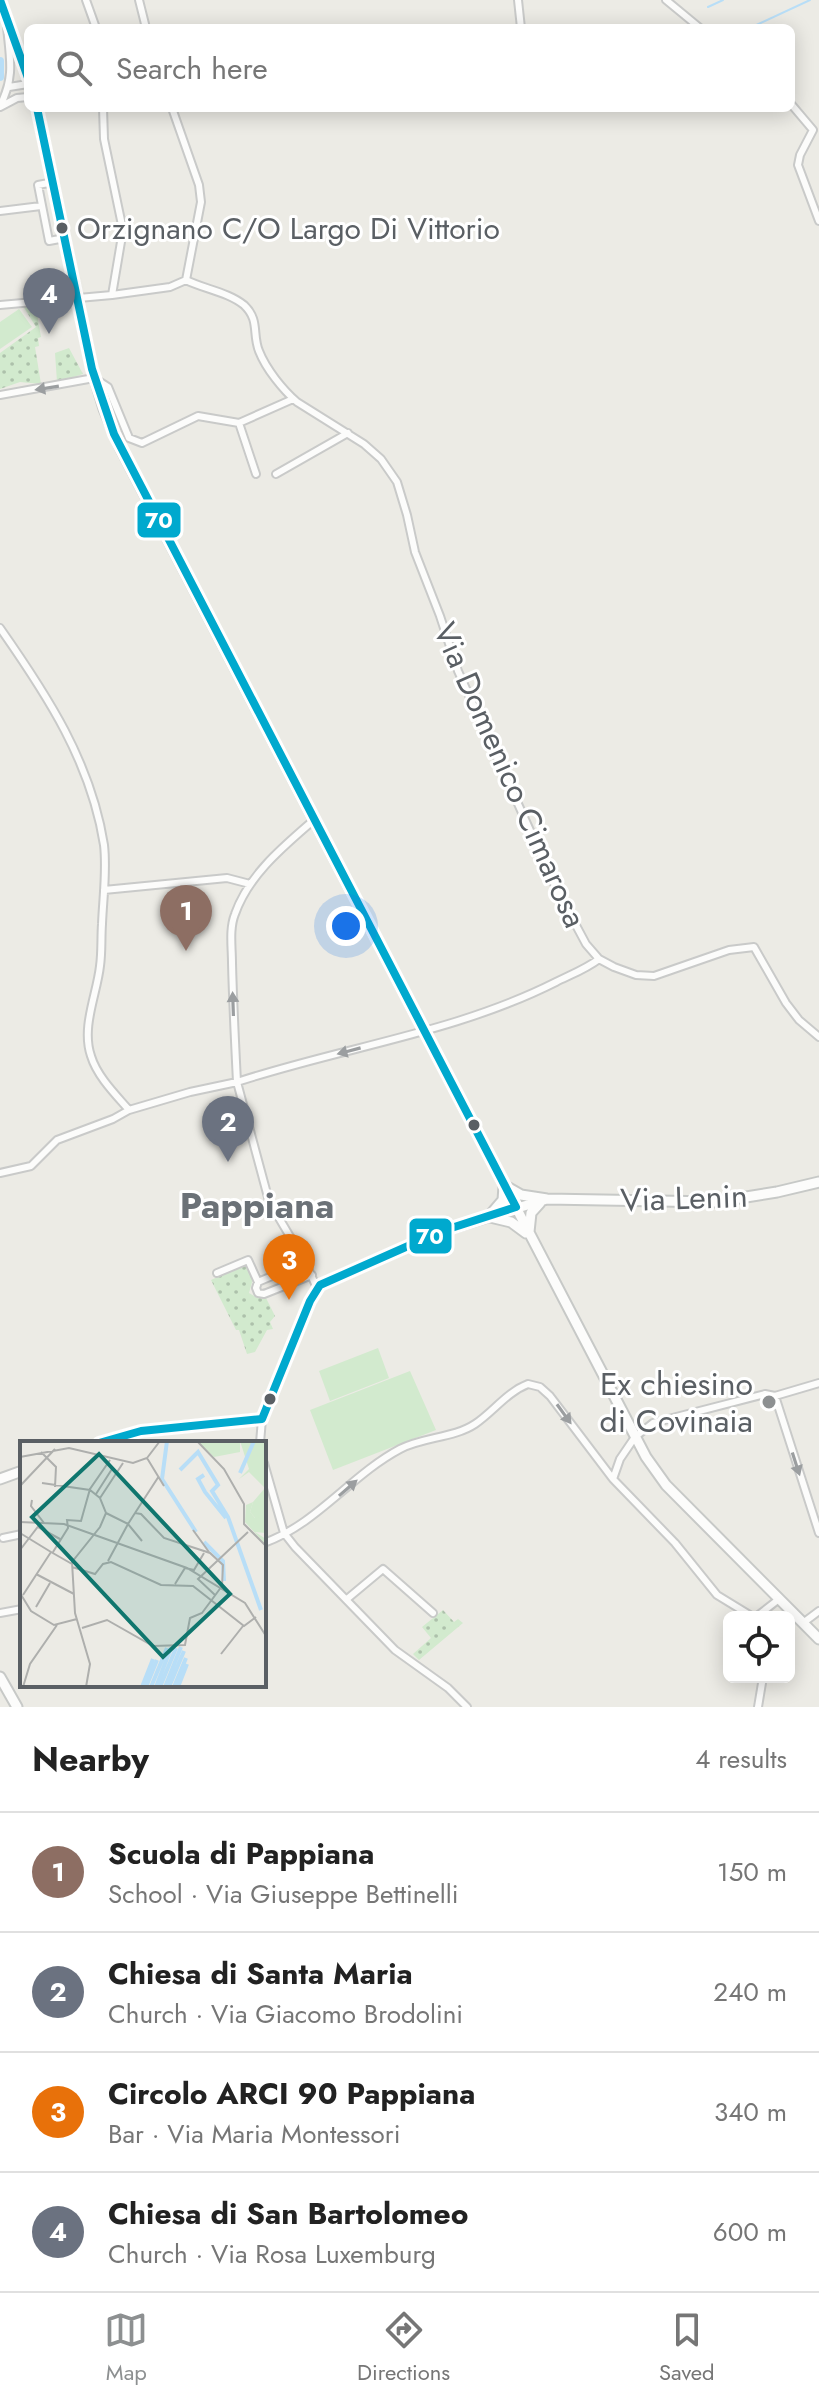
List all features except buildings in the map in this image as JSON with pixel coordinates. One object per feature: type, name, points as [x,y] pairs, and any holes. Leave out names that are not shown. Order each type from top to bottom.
[{"type":"main road","points":[[1,0],[24,69]]},
{"type":"main road","points":[[38,112],[94,378],[120,447],[635,1437],[666,1485],[819,1639]]},
{"type":"main road","name":"Via Lenin","points":[[504,1185],[521,1195],[547,1199],[715,1202],[819,1182]]},
{"type":"main road","points":[[489,1216],[501,1205],[504,1185]]},
{"type":"main road","points":[[529,1235],[531,1213],[547,1199]]},
{"type":"main road","name":"Via Lenin","points":[[317,1288],[389,1253],[489,1216],[547,1199]]},
{"type":"main road","points":[[489,1216],[511,1222],[529,1235]]},
{"type":"main road","points":[[106,1441],[141,1431],[262,1419],[317,1288]]},
{"type":"main road","points":[[0,1479],[20,1472]]},
{"type":"main road","points":[[0,1677],[17,1707]]},
{"type":"street","points":[[86,0],[95,24]]},
{"type":"street","points":[[139,0],[145,24]]},
{"type":"street","points":[[518,0],[521,24]]},
{"type":"street","points":[[666,0],[695,24]]},
{"type":"street","points":[[0,106],[9,87],[6,15]]},
{"type":"street","points":[[9,87],[24,82]]},
{"type":"street","points":[[0,106],[24,97]]},
{"type":"street","points":[[795,109],[813,130],[798,165],[819,221]]},
{"type":"street","points":[[103,112],[104,139],[122,213],[123,230],[112,295]]},
{"type":"street","points":[[0,305],[112,295],[170,287],[186,280],[201,202],[199,185],[173,112]]},
{"type":"street","points":[[54,182],[38,185],[41,206],[49,241],[65,238]]},
{"type":"street","points":[[0,211],[41,206]]},
{"type":"street","name":"Via Domenico Cimarosa","points":[[186,280],[234,299],[250,312],[257,327],[260,354],[293,399],[372,450],[397,482],[415,552],[458,671],[572,921],[599,959],[629,973],[654,976],[729,950],[754,947],[786,1003],[799,1020],[819,1037]]},
{"type":"street","points":[[0,395],[94,378],[108,387],[127,435],[135,442],[151,440],[198,416],[239,423],[293,399]]},
{"type":"street","points":[[239,423],[256,474]]},
{"type":"street","points":[[276,474],[348,433]]},
{"type":"street","points":[[0,628],[46,693],[86,773],[104,847],[101,964],[89,1022],[88,1045],[97,1069],[129,1110]]},
{"type":"street","points":[[315,819],[282,846],[250,884],[234,916],[232,932],[237,1082],[269,1201],[317,1288]]},
{"type":"street","points":[[104,890],[227,878],[250,884]]},
{"type":"street","points":[[0,1173],[31,1166],[57,1140],[129,1110],[424,1031],[515,1001],[599,959]]},
{"type":"street","points":[[217,1273],[248,1260],[258,1282],[258,1293],[264,1294],[312,1275]]},
{"type":"street","points":[[258,1282],[305,1262]]},
{"type":"street","points":[[613,1479],[620,1459],[635,1437],[653,1423],[819,1383]]},
{"type":"street","points":[[266,1542],[314,1515],[370,1469],[401,1449],[432,1437],[467,1429],[528,1384],[540,1387],[550,1396],[613,1479],[675,1543],[717,1595],[744,1611]]},
{"type":"street","points":[[775,1396],[819,1533]]},
{"type":"street","points":[[260,1441],[262,1419]]},
{"type":"street","points":[[266,1477],[284,1533],[295,1547],[395,1650],[456,1694],[467,1707]]},
{"type":"street","points":[[3,1538],[20,1534]]},
{"type":"street","points":[[347,1599],[383,1569],[433,1613]]},
{"type":"street","points":[[762,1611],[779,1599]]},
{"type":"street","points":[[0,1613],[20,1609]]},
{"type":"street","points":[[803,1623],[819,1611]]},
{"type":"street","points":[[758,1707],[762,1683]]},
{"type":"green space","points":[[31,305],[37,314],[41,337],[38,338],[39,346],[35,347],[41,384],[20,382],[0,389],[0,353],[36,327],[23,306]]},
{"type":"green space","points":[[19,309],[32,327],[0,349],[0,322]]},
{"type":"green space","points":[[69,348],[83,374],[57,382],[55,353]]},
{"type":"green space","points":[[246,1264],[253,1279],[249,1293],[258,1298],[265,1296],[275,1316],[270,1322],[273,1329],[267,1330],[255,1352],[247,1354],[239,1330],[236,1330],[211,1280]]},
{"type":"green space","points":[[378,1348],[389,1378],[330,1401],[319,1371]]},
{"type":"green space","points":[[410,1371],[436,1430],[333,1470],[310,1410]]},
{"type":"green space","points":[[443,1610],[454,1622],[458,1619],[463,1623],[419,1660],[413,1654],[431,1638],[422,1627]]},
{"type":"waterway","points":[[708,7],[723,0]]},
{"type":"waterway","points":[[759,24],[810,0]]},
{"type":"waterway","points":[[0,61],[0,77]]},
{"type":"transit line","name":"70","points":[[0,0],[24,67]]},
{"type":"transit line","name":"70","points":[[38,112],[92,369],[114,434],[516,1207],[442,1231],[320,1285],[310,1301],[262,1419],[141,1431],[106,1441]]},
{"type":"place","name":"Orzignano C/O Largo Di Vittorio","points":[[62,228]]},
{"type":"place","name":"Chiesa di San Bartolomeo","points":[[49,334]]},
{"type":"place","name":"Scuola di Pappiana","points":[[186,951]]},
{"type":"place","name":"Chiesa di Santa Maria","points":[[228,1162]]},
{"type":"place","name":"Circolo ARCI 90 Pappiana","points":[[289,1300]]},
{"type":"place","name":"Ex chiesino di Covinaia","points":[[769,1402]]},
{"type":"district","name":"Pappiana","points":[[257,1205]]}]
